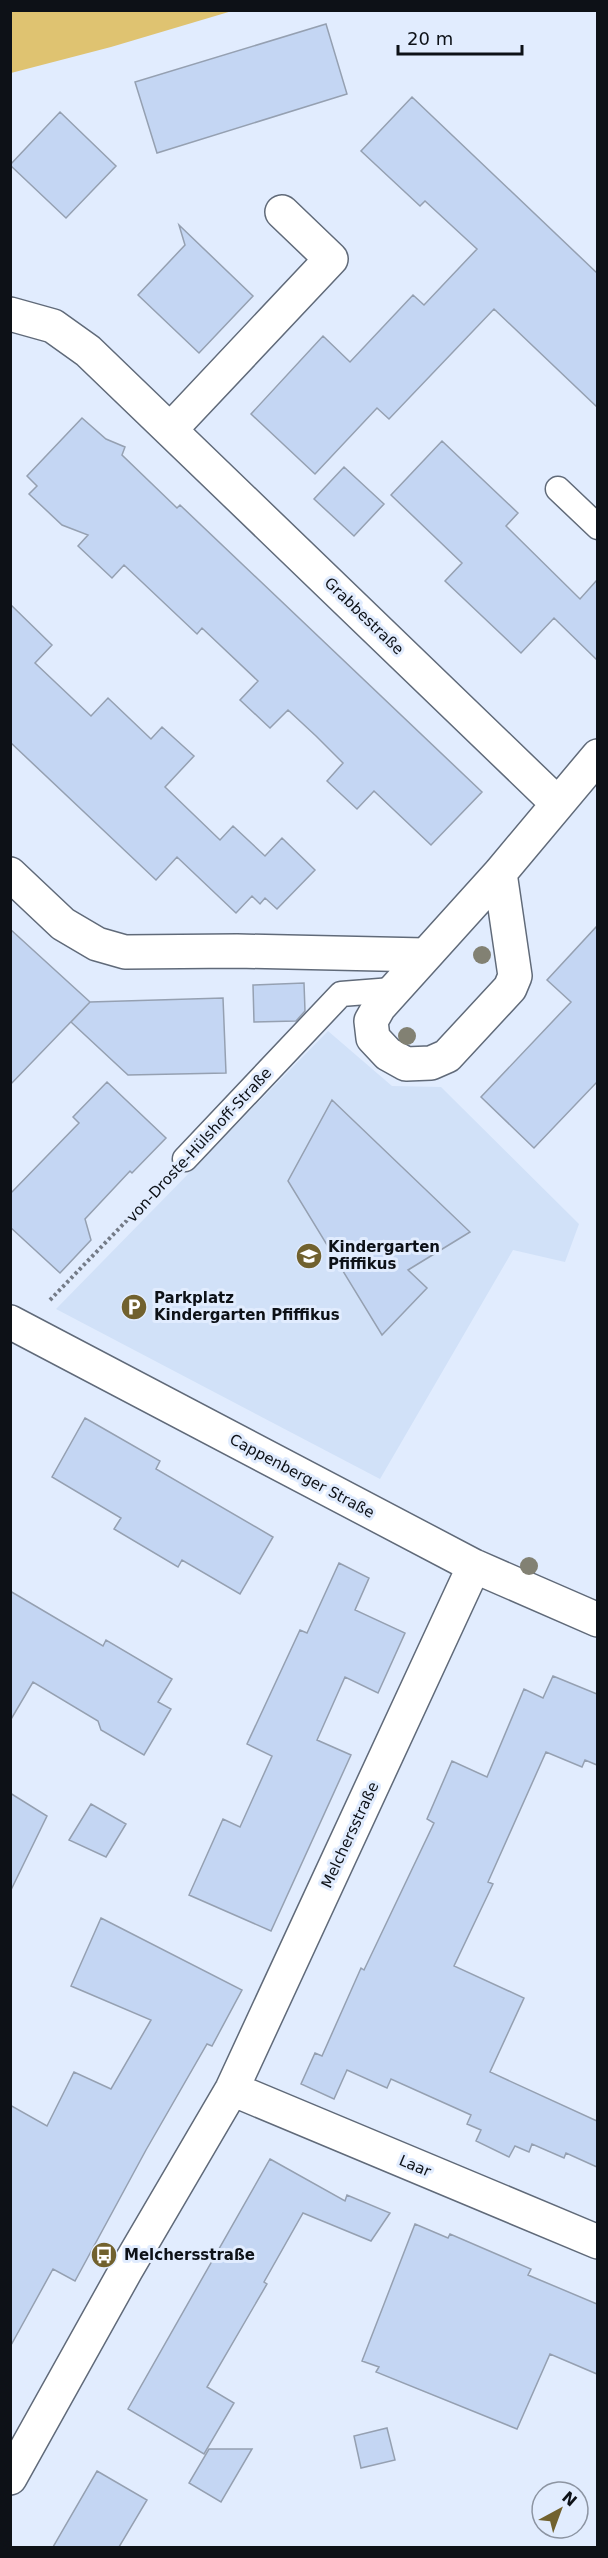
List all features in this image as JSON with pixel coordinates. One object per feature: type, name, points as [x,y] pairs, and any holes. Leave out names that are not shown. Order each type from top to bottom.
[{"type":"street","points":[[171,430],[331,259],[282,212]]},
{"type":"street","name":"Grabbestraße","points":[[10,314],[25,316],[53,326],[88,351],[557,803]]},
{"type":"street","points":[[500,873],[514,976],[510,988],[447,1056],[431,1063],[406,1064],[388,1054],[373,1038],[371,1021],[392,990],[500,873],[597,756]]},
{"type":"street","points":[[10,874],[63,924],[97,944],[125,952],[237,951],[425,955]]},
{"type":"street","name":"Cappenberger Straße","points":[[10,1322],[474,1566],[597,1620]]},
{"type":"street","name":"Melchersstraße","points":[[10,2478],[126,2270],[232,2089],[474,1566]]},
{"type":"street","name":"Laar","points":[[232,2089],[597,2242]]},
{"type":"lane","points":[[558,489],[597,527]]},
{"type":"lane","name":"von-Droste-Hülshoff-Straße","points":[[185,1160],[342,994],[392,990]]},
{"type":"path","name":"von-Droste-Hülshoff-Straße","points":[[41,1304],[52,1299],[185,1160]]},
{"type":"shaded area","points":[[11,10],[232,11],[111,47],[11,73]]},
{"type":"shaded area","name":"Kindergarten Pfiffikus","points":[[328,1031],[392,1086],[441,1087],[579,1224],[565,1262],[513,1250],[380,1479],[56,1309]]},
{"type":"building","points":[[326,24],[347,94],[157,153],[135,82]]},
{"type":"building","points":[[412,97],[597,273],[597,407],[494,309],[389,419],[377,408],[315,474],[251,414],[323,336],[350,362],[413,295],[424,305],[477,249],[425,201],[420,206],[361,151]]},
{"type":"building","points":[[60,112],[116,166],[66,218],[10,165]]},
{"type":"building","points":[[179,225],[253,296],[199,353],[138,295],[185,245]]},
{"type":"building","points":[[82,418],[106,439],[125,447],[122,455],[177,508],[180,505],[482,792],[431,845],[374,791],[357,809],[327,781],[343,763],[316,736],[288,710],[270,728],[240,700],[258,681],[202,628],[197,634],[124,565],[112,578],[78,546],[88,535],[62,525],[29,494],[37,486],[27,476]]},
{"type":"building","points":[[442,441],[518,513],[506,526],[580,599],[597,580],[597,660],[554,618],[521,653],[445,581],[462,563],[391,495]]},
{"type":"building","points":[[344,467],[384,504],[354,536],[314,499]]},
{"type":"building","points":[[10,604],[52,645],[35,663],[91,716],[108,698],[151,739],[162,727],[194,756],[165,787],[220,840],[233,826],[265,856],[282,838],[315,870],[277,909],[265,898],[260,904],[252,896],[236,913],[177,857],[156,880],[10,742]]},
{"type":"building","points":[[597,926],[597,1082],[534,1148],[481,1097],[571,1002],[547,980]]},
{"type":"building","points":[[10,929],[90,1002],[10,1085]]},
{"type":"building","points":[[304,983],[305,1011],[296,1021],[254,1022],[253,985]]},
{"type":"building","points":[[223,998],[226,1073],[128,1075],[71,1022],[90,1002]]},
{"type":"building","points":[[107,1082],[166,1138],[132,1173],[130,1171],[85,1219],[91,1240],[60,1273],[10,1227],[10,1194],[79,1123],[73,1117]]},
{"type":"building","points":[[332,1100],[470,1232],[408,1270],[427,1288],[382,1335],[288,1181]]},
{"type":"building","points":[[85,1418],[160,1461],[156,1469],[273,1537],[240,1594],[182,1560],[178,1567],[114,1529],[121,1518],[52,1477]]},
{"type":"building","points":[[339,1563],[369,1578],[355,1610],[405,1633],[378,1693],[345,1677],[317,1740],[351,1755],[271,1931],[189,1895],[223,1819],[240,1827],[272,1756],[247,1744],[300,1630],[307,1633]]},
{"type":"building","points":[[10,1591],[103,1646],[106,1640],[172,1679],[158,1702],[171,1709],[144,1755],[101,1730],[98,1721],[33,1682],[10,1721]]},
{"type":"building","points":[[553,1676],[597,1694],[597,1765],[585,1760],[582,1767],[546,1752],[488,1882],[493,1884],[454,1966],[524,1998],[490,2072],[597,2121],[597,2167],[566,2153],[564,2158],[532,2144],[529,2152],[515,2146],[509,2157],[476,2141],[481,2130],[467,2124],[471,2115],[391,2079],[387,2088],[347,2070],[334,2099],[301,2084],[315,2053],[322,2056],[361,1968],[364,1970],[434,1823],[427,1819],[452,1761],[487,1777],[524,1689],[543,1698]]},
{"type":"building","points":[[10,1793],[47,1816],[10,1892]]},
{"type":"building","points":[[91,1804],[126,1824],[106,1857],[69,1840]]},
{"type":"building","points":[[101,1918],[242,1990],[212,2046],[207,2044],[146,2150],[75,2281],[53,2269],[10,2347],[10,2105],[47,2126],[74,2072],[111,2089],[151,2020],[71,1986]]},
{"type":"building","points":[[270,2159],[345,2201],[347,2195],[390,2213],[371,2241],[303,2213],[264,2282],[267,2284],[207,2387],[234,2403],[204,2454],[128,2409]]},
{"type":"building","points":[[415,2224],[448,2238],[450,2234],[531,2269],[528,2275],[597,2304],[597,2374],[550,2354],[517,2429],[376,2372],[379,2367],[362,2361]]},
{"type":"building","points":[[387,2428],[395,2460],[361,2468],[354,2436]]},
{"type":"building","points":[[209,2449],[252,2449],[221,2502],[189,2483]]},
{"type":"building","points":[[97,2471],[147,2500],[119,2547],[53,2547]]},
{"type":"place","name":"Kindergarten Pfiffikus","points":[[309,1256]]},
{"type":"place","name":"Parkplatz Kindergarten Pfiffikus","points":[[134,1307]]},
{"type":"place","name":"Melchersstraße","points":[[104,2255]]}]
